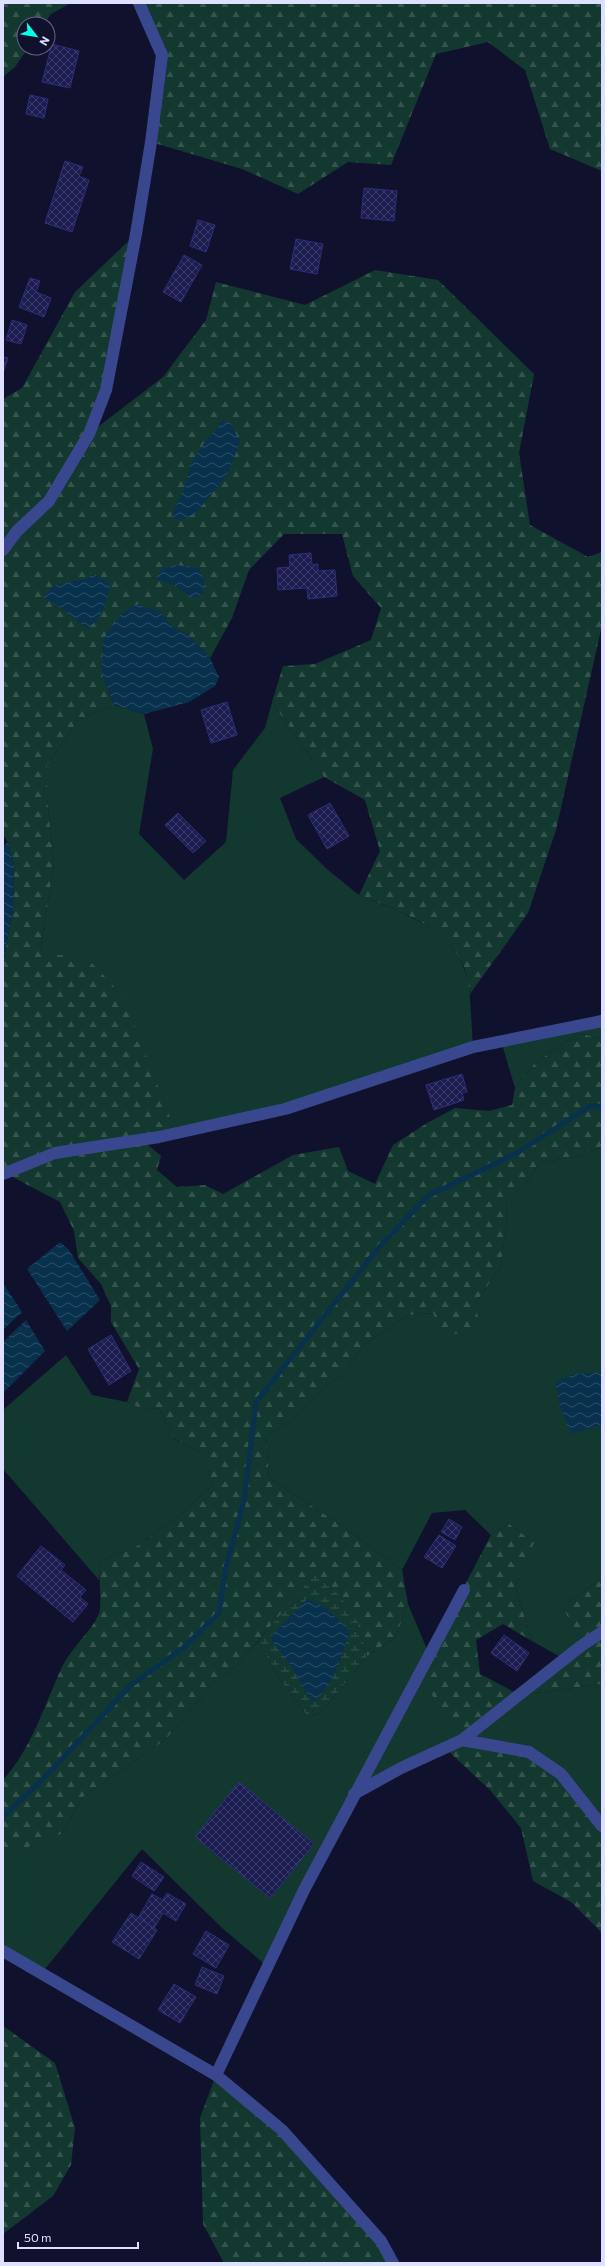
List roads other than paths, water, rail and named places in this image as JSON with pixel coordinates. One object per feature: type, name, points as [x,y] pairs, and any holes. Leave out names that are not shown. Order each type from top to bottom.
[{"type":"street","points":[[3,550],[17,531],[49,500],[89,434],[106,390],[136,234],[151,142],[162,55],[139,3]]},
{"type":"street","points":[[3,1174],[55,1153],[159,1137],[285,1109],[473,1047],[602,1021]]},
{"type":"street","points":[[216,2075],[304,1890],[464,1590]]},
{"type":"street","points":[[354,1794],[401,1768],[462,1740],[581,1646],[602,1632]]},
{"type":"street","points":[[462,1740],[529,1752],[561,1774],[602,1826]]},
{"type":"street","points":[[3,1951],[216,2075],[282,2130],[381,2241],[393,2263]]},
{"type":"water","points":[[223,421],[230,422],[240,442],[229,471],[195,514],[180,520],[171,517],[184,489],[190,466],[204,443]]},
{"type":"water","points":[[176,565],[199,568],[205,584],[202,595],[193,598],[172,584],[155,579],[162,569]]},
{"type":"water","points":[[94,574],[110,584],[101,614],[93,624],[87,628],[60,607],[43,598],[53,586],[88,578]]},
{"type":"water","points":[[138,604],[160,612],[171,626],[190,637],[210,658],[219,677],[215,686],[189,702],[144,714],[114,705],[102,673],[103,639],[121,614]]},
{"type":"water","points":[[8,842],[14,866],[13,910],[3,963],[3,846]]},
{"type":"water","points":[[60,1242],[69,1250],[100,1300],[67,1331],[27,1269]]},
{"type":"water","points":[[3,1283],[22,1312],[3,1330]]},
{"type":"water","points":[[26,1320],[45,1351],[3,1393],[3,1342]]},
{"type":"water","points":[[602,1372],[602,1425],[571,1434],[560,1407],[555,1382],[575,1374]]},
{"type":"water","points":[[307,1599],[327,1608],[350,1631],[331,1680],[320,1696],[312,1702],[291,1666],[270,1638]]},
{"type":"waterway","points":[[3,1817],[44,1778],[131,1685],[183,1648],[219,1613],[226,1567],[244,1501],[256,1402],[379,1247],[428,1196],[517,1153],[590,1106],[602,1106]]}]
